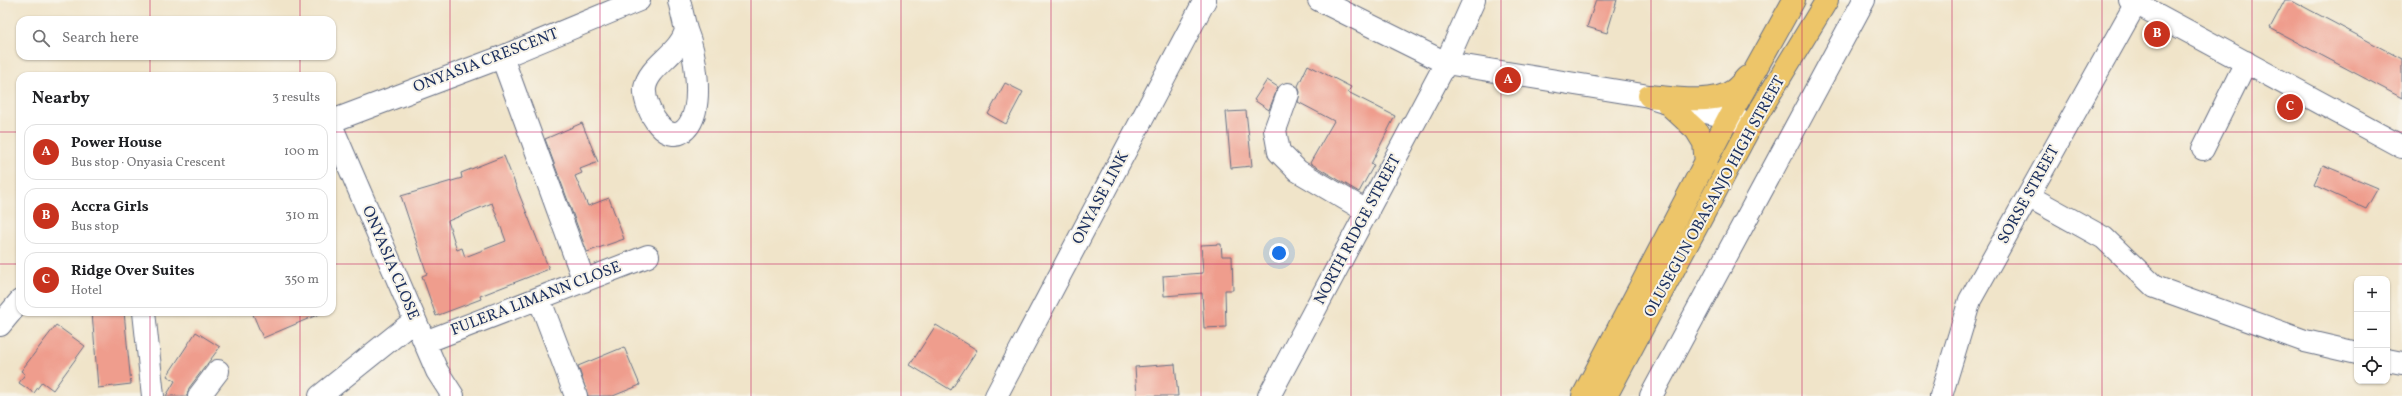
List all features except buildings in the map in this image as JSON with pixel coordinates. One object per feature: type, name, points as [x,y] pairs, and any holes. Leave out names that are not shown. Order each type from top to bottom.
[{"type":"main road","name":"OLUSEGUN OBASANJO HIGH STREET","points":[[1583,396],[1729,117],[1762,61],[1794,0]]},
{"type":"main road","name":"OLUSEGUN OBASANJO HIGH STREET","points":[[1606,396],[1751,125],[1827,0]]},
{"type":"main road","points":[[1658,100],[1720,97],[1734,91],[1762,61]]},
{"type":"main road","points":[[1658,100],[1696,130],[1704,143],[1706,163]]},
{"type":"street","name":"ONYASIA CRESCENT","points":[[336,118],[502,56],[639,0]]},
{"type":"street","points":[[679,0],[686,30]]},
{"type":"street","name":"ONYASE LINK","points":[[996,396],[1205,0]]},
{"type":"street","points":[[1319,0],[1446,63],[1658,100],[1729,117],[1751,125]]},
{"type":"street","name":"NORTH RIDGE STREET","points":[[1269,396],[1446,63],[1474,0]]},
{"type":"street","points":[[1651,396],[1864,0]]},
{"type":"street","points":[[2133,1],[2402,147]]},
{"type":"street","name":"SORSE STREET","points":[[1941,396],[1970,300],[2133,1]]},
{"type":"street","points":[[502,56],[584,281]]},
{"type":"street","points":[[2203,149],[2246,62]]},
{"type":"street","points":[[1288,94],[1275,130],[1279,152],[1288,163],[1298,171],[1368,212]]},
{"type":"street","name":"ONYASIA CLOSE","points":[[336,136],[437,372],[453,396]]},
{"type":"street","points":[[2028,196],[2104,238],[2155,287],[2305,341],[2354,352]]},
{"type":"street","name":"FULERA LIMANN CLOSE","points":[[425,342],[648,256]]},
{"type":"street","points":[[539,298],[576,396]]},
{"type":"street","points":[[0,325],[16,306]]},
{"type":"street","points":[[144,316],[152,396]]},
{"type":"street","points":[[320,396],[415,320]]},
{"type":"street","points":[[2390,361],[2402,363]]},
{"type":"street","points":[[199,396],[218,371]]},
{"type":"place","name":"Accra Girls","points":[[2157,34]]},
{"type":"place","name":"Power House","points":[[1508,80]]},
{"type":"place","name":"Ridge Over Suites","points":[[2290,107]]}]
